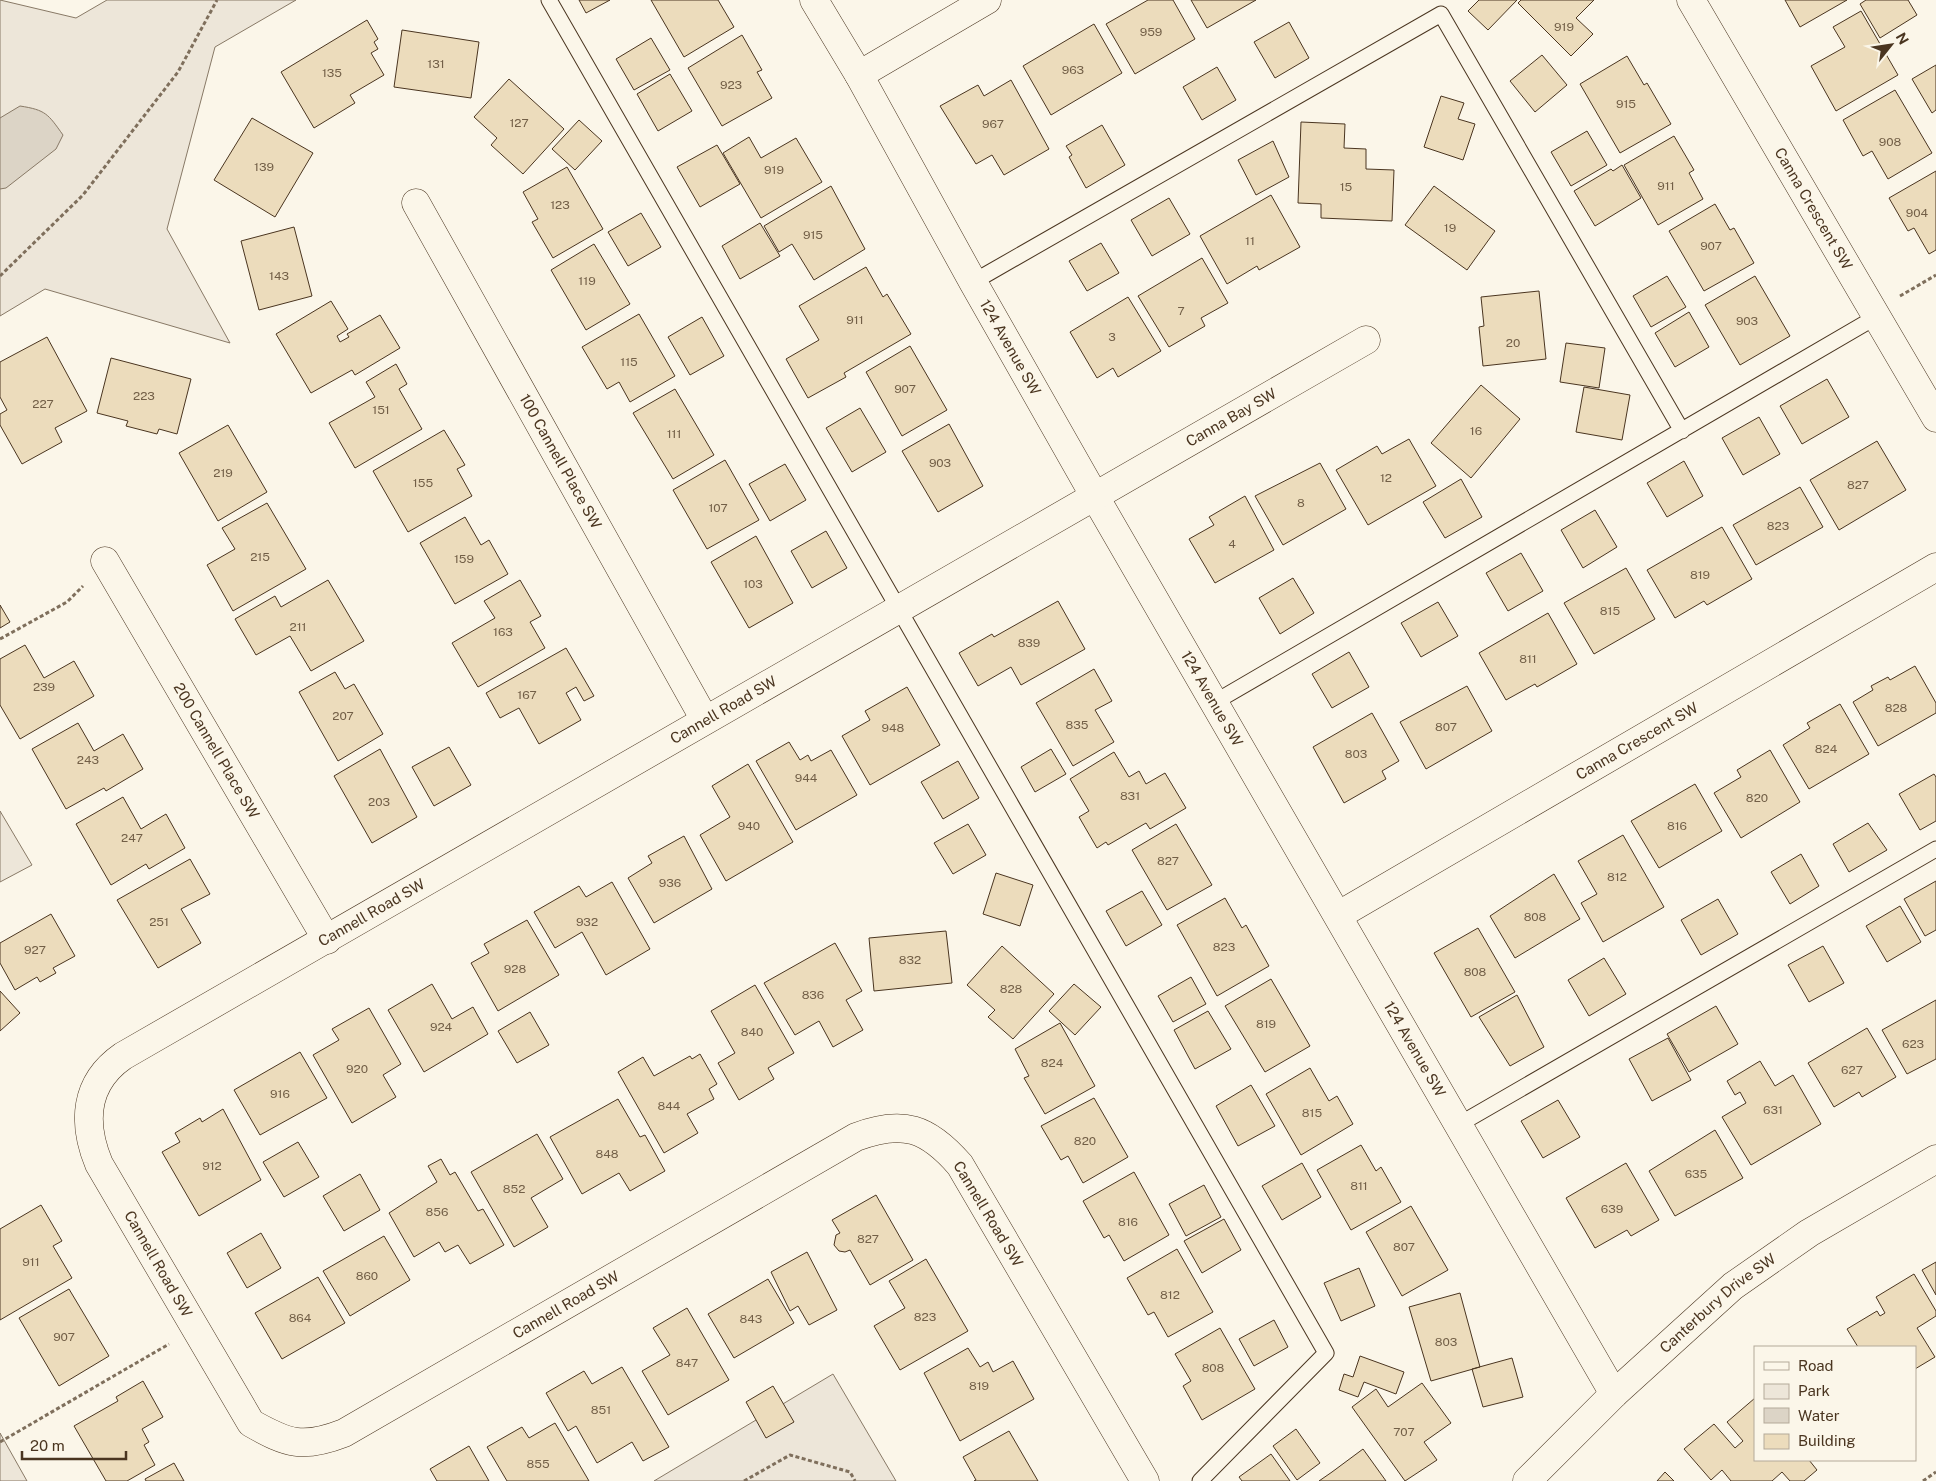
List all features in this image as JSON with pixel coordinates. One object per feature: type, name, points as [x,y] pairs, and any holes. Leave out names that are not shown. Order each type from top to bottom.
[{"type":"street","name":"124 Avenue SW","points":[[814,0],[1094,495],[1614,1394]]},
{"type":"street","points":[[858,75],[987,0]]},
{"type":"street","name":"Canna Crescent SW","points":[[1691,0],[1936,418]]},
{"type":"street","name":"100 Cannell Place SW","points":[[416,203],[705,720]]},
{"type":"street","name":"Canna Bay SW","points":[[1094,495],[1366,340]]},
{"type":"street","name":"Cannell Road SW","points":[[1094,495],[327,940],[123,1056],[109,1066],[90,1101],[87,1123],[91,1146],[99,1164],[251,1422],[282,1440],[297,1442],[320,1442],[344,1433],[856,1137],[878,1128],[902,1127],[930,1136],[948,1150],[960,1165],[1145,1481]]},
{"type":"street","name":"200 Cannell Place SW","points":[[105,561],[327,940]]},
{"type":"street","name":"Canna Crescent SW","points":[[1339,916],[1936,567]]},
{"type":"street","name":"Canterbury Drive SW","points":[[1527,1481],[1614,1394],[1733,1286],[1809,1233],[1936,1159]]},
{"type":"lane","points":[[549,0],[1326,1352],[1200,1481]]},
{"type":"lane","points":[[973,282],[1441,14],[1682,430]]},
{"type":"lane","points":[[1215,702],[1876,317]]},
{"type":"lane","points":[[1458,1125],[1936,849]]},
{"type":"path","points":[[0,276],[83,195],[178,72],[217,0]]},
{"type":"path","points":[[1876,317],[1893,299],[1936,275]]},
{"type":"path","points":[[0,639],[67,602],[105,561]]},
{"type":"path","points":[[0,1442],[195,1328]]},
{"type":"path","points":[[744,1481],[790,1455],[850,1472],[855,1481]]},
{"type":"path","points":[[1922,1481],[1936,1472]]},
{"type":"green space","points":[[0,0],[76,18],[107,0],[296,0],[215,47],[167,229],[230,343],[45,289],[0,316]]},
{"type":"green space","points":[[0,811],[32,865],[0,882]]},
{"type":"green space","points":[[833,1374],[896,1481],[654,1481]]},
{"type":"green space","points":[[0,1433],[27,1481],[0,1481]]},
{"type":"water","points":[[20,106],[36,109],[46,114],[63,135],[56,149],[6,188],[0,189],[0,118]]},
{"type":"building","points":[[579,0],[610,0],[586,13]]},
{"type":"building","points":[[651,0],[718,0],[734,27],[684,57]]},
{"type":"building","points":[[1148,0],[1173,0],[1195,39],[1135,74],[1106,24]]},
{"type":"building","points":[[1191,0],[1256,0],[1207,28]]},
{"type":"building","points":[[1479,0],[1517,0],[1488,30],[1468,11]]},
{"type":"building","points":[[1521,0],[1594,0],[1576,18],[1593,34],[1571,56],[1518,3]]},
{"type":"building","points":[[1785,0],[1847,0],[1800,27]]},
{"type":"building","points":[[1866,0],[1908,0],[1917,15],[1880,38],[1860,4]]},
{"type":"building","points":[[1861,11],[1898,75],[1836,111],[1811,66],[1845,47],[1833,27]]},
{"type":"building","points":[[367,20],[378,39],[374,42],[378,49],[371,53],[384,75],[350,95],[355,103],[314,128],[281,72]]},
{"type":"building","points":[[1289,22],[1309,58],[1275,78],[1254,42]]},
{"type":"building","points":[[1094,24],[1122,73],[1051,115],[1023,66]]},
{"type":"building","points":[[402,30],[479,42],[471,98],[394,87]]},
{"type":"building","points":[[742,35],[762,70],[757,72],[772,98],[722,126],[688,68]]},
{"type":"building","points":[[651,38],[670,70],[634,90],[616,59]]},
{"type":"building","points":[[1542,55],[1567,85],[1535,112],[1510,81]]},
{"type":"building","points":[[1627,56],[1644,85],[1647,83],[1671,124],[1620,153],[1580,84]]},
{"type":"building","points":[[1936,65],[1936,110],[1932,113],[1912,79]]},
{"type":"building","points":[[1217,67],[1236,100],[1202,120],[1183,87]]},
{"type":"building","points":[[670,74],[692,111],[658,131],[637,94]]},
{"type":"building","points":[[509,79],[564,129],[523,174],[491,145],[497,138],[474,117]]},
{"type":"building","points":[[1011,80],[1049,149],[1004,175],[992,155],[976,164],[940,106],[978,85],[984,96]]},
{"type":"building","points":[[1895,90],[1932,153],[1888,179],[1872,151],[1863,156],[1843,120]]},
{"type":"building","points":[[1441,96],[1464,103],[1458,119],[1475,124],[1463,160],[1424,147]]},
{"type":"building","points":[[252,118],[313,153],[275,217],[214,180]]},
{"type":"building","points":[[579,120],[602,141],[575,170],[552,149]]},
{"type":"building","points":[[1301,122],[1345,124],[1344,148],[1366,149],[1366,169],[1394,170],[1392,221],[1321,218],[1321,204],[1298,203]]},
{"type":"building","points":[[1102,125],[1125,165],[1086,188],[1069,157],[1072,155],[1066,146]]},
{"type":"building","points":[[1587,131],[1607,165],[1571,186],[1551,152]]},
{"type":"building","points":[[1674,136],[1694,170],[1689,173],[1703,199],[1658,225],[1624,165]]},
{"type":"building","points":[[749,137],[761,158],[796,138],[822,182],[761,218],[723,153]]},
{"type":"building","points":[[1273,141],[1289,177],[1256,195],[1238,160]]},
{"type":"building","points":[[717,145],[740,184],[700,207],[677,167]]},
{"type":"building","points":[[1622,165],[1641,198],[1595,226],[1574,191],[1611,169],[1613,171]]},
{"type":"building","points":[[567,167],[603,229],[553,258],[532,222],[538,219],[523,192]]},
{"type":"building","points":[[1936,171],[1936,250],[1929,254],[1914,228],[1908,231],[1889,198]]},
{"type":"building","points":[[831,186],[865,249],[814,280],[792,244],[779,252],[764,226]]},
{"type":"building","points":[[1434,186],[1495,231],[1467,270],[1405,225]]},
{"type":"building","points":[[1271,195],[1300,247],[1259,270],[1257,266],[1227,284],[1200,236]]},
{"type":"building","points":[[1169,198],[1190,234],[1152,256],[1131,220]]},
{"type":"building","points":[[1715,204],[1730,230],[1734,228],[1754,263],[1704,291],[1669,231]]},
{"type":"building","points":[[641,213],[661,247],[628,266],[608,232]]},
{"type":"building","points":[[760,223],[780,256],[740,279],[722,246]]},
{"type":"building","points":[[294,227],[312,296],[259,310],[241,241]]},
{"type":"building","points":[[1101,243],[1119,273],[1087,291],[1069,261]]},
{"type":"building","points":[[594,244],[630,304],[586,330],[551,270]]},
{"type":"building","points":[[1202,258],[1228,303],[1201,318],[1205,326],[1169,347],[1138,296]]},
{"type":"building","points":[[866,267],[883,297],[887,294],[911,334],[844,373],[846,377],[808,398],[786,359],[819,340],[799,306]]},
{"type":"building","points":[[1667,276],[1686,307],[1651,327],[1633,296]]},
{"type":"building","points":[[1755,276],[1790,336],[1740,365],[1705,305]]},
{"type":"building","points":[[1539,291],[1546,359],[1483,366],[1479,327],[1484,326],[1481,297]]},
{"type":"building","points":[[1128,297],[1161,351],[1118,377],[1113,368],[1097,378],[1070,332]]},
{"type":"building","points":[[331,301],[348,329],[337,336],[340,342],[349,337],[347,334],[380,315],[400,348],[355,375],[352,370],[311,393],[276,334]]},
{"type":"building","points":[[1689,312],[1709,347],[1675,367],[1655,333]]},
{"type":"building","points":[[639,314],[675,376],[630,402],[619,382],[607,389],[582,347]]},
{"type":"building","points":[[702,317],[724,356],[690,375],[668,337]]},
{"type":"building","points":[[47,337],[87,411],[55,428],[62,442],[22,464],[0,425],[0,414],[7,410],[0,397],[0,362]]},
{"type":"building","points":[[1566,343],[1605,348],[1599,388],[1560,382]]},
{"type":"building","points":[[910,346],[947,410],[902,436],[866,372]]},
{"type":"building","points":[[111,358],[191,379],[177,434],[159,429],[157,434],[126,426],[128,421],[97,413]]},
{"type":"building","points":[[396,364],[407,384],[399,389],[422,429],[355,468],[329,423],[375,397],[366,382]]},
{"type":"building","points":[[1827,379],[1849,417],[1802,444],[1780,406]]},
{"type":"building","points":[[1481,385],[1520,419],[1471,478],[1431,443]]},
{"type":"building","points":[[1584,387],[1630,395],[1622,440],[1576,432]]},
{"type":"building","points":[[675,389],[714,455],[673,479],[633,413]]},
{"type":"building","points":[[860,408],[886,452],[852,472],[826,428]]},
{"type":"building","points":[[1759,417],[1780,454],[1743,475],[1722,438]]},
{"type":"building","points":[[949,424],[983,486],[938,512],[902,451]]},
{"type":"building","points":[[228,425],[267,492],[218,521],[179,453]]},
{"type":"building","points":[[444,430],[465,465],[457,469],[472,496],[408,532],[373,471]]},
{"type":"building","points":[[1409,439],[1436,486],[1368,525],[1336,470],[1377,446],[1382,454]]},
{"type":"building","points":[[1877,441],[1906,490],[1839,530],[1810,480]]},
{"type":"building","points":[[725,460],[759,520],[707,549],[673,490]]},
{"type":"building","points":[[1684,461],[1703,496],[1667,517],[1647,483]]},
{"type":"building","points":[[1320,463],[1346,509],[1283,545],[1255,496]]},
{"type":"building","points":[[785,464],[806,500],[770,521],[749,484]]},
{"type":"building","points":[[1461,479],[1482,517],[1445,538],[1423,502]]},
{"type":"building","points":[[1800,487],[1823,527],[1756,565],[1733,525]]},
{"type":"building","points":[[1245,496],[1274,550],[1215,583],[1189,539],[1214,525],[1209,517]]},
{"type":"building","points":[[267,503],[306,569],[233,611],[207,565],[235,549],[222,528]]},
{"type":"building","points":[[1595,510],[1617,547],[1583,568],[1561,530]]},
{"type":"building","points":[[465,517],[481,545],[489,540],[508,574],[455,604],[420,543]]},
{"type":"building","points":[[1722,527],[1752,579],[1707,605],[1704,601],[1675,618],[1647,570]]},
{"type":"building","points":[[826,531],[847,568],[812,588],[791,551]]},
{"type":"building","points":[[756,536],[793,603],[749,628],[711,562]]},
{"type":"building","points":[[1521,553],[1543,591],[1508,611],[1486,573]]},
{"type":"building","points":[[1626,568],[1655,619],[1594,654],[1564,603]]},
{"type":"building","points":[[1293,578],[1314,613],[1280,634],[1259,598]]},
{"type":"building","points":[[328,580],[364,641],[311,671],[290,636],[256,655],[235,619],[275,596],[281,607]]},
{"type":"building","points":[[520,580],[541,616],[530,622],[545,648],[478,687],[452,643],[495,618],[484,601]]},
{"type":"building","points":[[1058,601],[1085,649],[1021,685],[1011,667],[978,686],[959,653],[992,634],[994,637]]},
{"type":"building","points":[[1438,602],[1458,636],[1421,657],[1401,623]]},
{"type":"building","points":[[0,605],[10,622],[0,628]]},
{"type":"building","points":[[1548,613],[1577,664],[1537,687],[1535,684],[1506,700],[1479,653]]},
{"type":"building","points":[[25,645],[44,678],[74,661],[94,696],[20,739],[0,705],[0,659]]},
{"type":"building","points":[[566,648],[594,696],[584,701],[576,687],[566,693],[581,720],[539,744],[519,708],[500,718],[486,693]]},
{"type":"building","points":[[1349,652],[1369,687],[1332,708],[1312,674]]},
{"type":"building","points":[[1915,666],[1936,703],[1936,713],[1878,746],[1853,702],[1873,690],[1871,686],[1888,677],[1890,680]]},
{"type":"building","points":[[1094,669],[1112,701],[1095,710],[1114,742],[1073,766],[1036,703]]},
{"type":"building","points":[[335,672],[345,689],[354,684],[383,734],[338,761],[299,692]]},
{"type":"building","points":[[1467,686],[1492,731],[1426,769],[1400,722]]},
{"type":"building","points":[[907,687],[940,745],[870,785],[842,736],[870,720],[865,711]]},
{"type":"building","points":[[1840,704],[1869,754],[1809,789],[1783,745],[1810,728],[1807,723]]},
{"type":"building","points":[[1372,713],[1399,761],[1382,771],[1386,779],[1344,803],[1313,747]]},
{"type":"building","points":[[78,723],[94,751],[123,734],[143,769],[106,791],[104,788],[66,809],[32,749]]},
{"type":"building","points":[[789,742],[800,760],[808,755],[811,761],[831,750],[857,795],[796,830],[756,761]]},
{"type":"building","points":[[449,747],[471,785],[434,806],[412,767]]},
{"type":"building","points":[[380,749],[417,817],[372,843],[334,776]]},
{"type":"building","points":[[1051,749],[1066,774],[1035,792],[1021,767]]},
{"type":"building","points":[[1770,750],[1800,802],[1741,838],[1714,793],[1741,777],[1737,770]]},
{"type":"building","points":[[1114,752],[1129,777],[1139,771],[1146,784],[1165,773],[1186,808],[1150,829],[1146,823],[1108,845],[1106,842],[1097,848],[1079,817],[1089,811],[1070,779]]},
{"type":"building","points":[[958,761],[979,798],[943,819],[921,782]]},
{"type":"building","points":[[748,764],[793,842],[726,881],[700,835],[730,817],[712,786]]},
{"type":"building","points":[[1934,774],[1936,777],[1936,821],[1920,830],[1899,794]]},
{"type":"building","points":[[1695,784],[1722,831],[1659,868],[1631,821]]},
{"type":"building","points":[[123,797],[141,829],[166,814],[185,848],[149,869],[146,864],[111,885],[76,824]]},
{"type":"building","points":[[1868,823],[1887,850],[1849,872],[1833,844]]},
{"type":"building","points":[[968,824],[986,855],[953,874],[934,843]]},
{"type":"building","points":[[1176,824],[1212,885],[1167,910],[1132,850]]},
{"type":"building","points":[[1623,835],[1664,907],[1603,942],[1581,903],[1597,894],[1578,861]]},
{"type":"building","points":[[684,836],[712,889],[654,923],[628,878],[652,863],[648,856]]},
{"type":"building","points":[[1801,854],[1819,886],[1790,904],[1771,872]]},
{"type":"building","points":[[190,859],[210,894],[181,909],[201,943],[158,968],[117,900]]},
{"type":"building","points":[[996,873],[1033,885],[1020,926],[983,914]]},
{"type":"building","points":[[1554,874],[1580,919],[1515,958],[1490,916]]},
{"type":"building","points":[[1936,881],[1936,930],[1925,936],[1904,899]]},
{"type":"building","points":[[612,882],[650,949],[606,975],[582,932],[555,948],[534,912],[579,886],[586,897]]},
{"type":"building","points":[[1142,891],[1162,925],[1126,946],[1106,911]]},
{"type":"building","points":[[1225,898],[1242,928],[1246,925],[1269,966],[1217,996],[1177,925]]},
{"type":"building","points":[[1718,899],[1738,934],[1701,955],[1681,920]]},
{"type":"building","points":[[1900,906],[1921,942],[1887,962],[1866,926]]},
{"type":"building","points":[[51,914],[75,956],[53,968],[56,973],[40,982],[37,977],[15,990],[0,963],[0,943]]},
{"type":"building","points":[[527,920],[559,975],[498,1011],[471,963],[489,953],[484,944]]},
{"type":"building","points":[[1478,928],[1515,992],[1471,1017],[1434,953]]},
{"type":"building","points":[[946,931],[952,983],[874,991],[869,938]]},
{"type":"building","points":[[835,943],[862,991],[846,1000],[863,1030],[833,1047],[819,1021],[795,1035],[764,983]]},
{"type":"building","points":[[1002,946],[1054,994],[1013,1039],[988,1017],[995,1010],[967,985]]},
{"type":"building","points":[[1823,946],[1844,983],[1809,1002],[1788,965]]},
{"type":"building","points":[[1604,958],[1626,994],[1589,1016],[1568,980]]},
{"type":"building","points":[[1191,977],[1206,1004],[1173,1022],[1158,996]]},
{"type":"building","points":[[1271,979],[1310,1046],[1265,1072],[1225,1006]]},
{"type":"building","points":[[432,984],[452,1019],[473,1007],[488,1034],[424,1072],[388,1010]]},
{"type":"building","points":[[1074,984],[1101,1007],[1075,1035],[1049,1011]]},
{"type":"building","points":[[755,985],[794,1053],[768,1068],[774,1079],[739,1100],[718,1063],[735,1053],[711,1011]]},
{"type":"building","points":[[0,991],[20,1013],[0,1031]]},
{"type":"building","points":[[1517,995],[1544,1047],[1510,1066],[1479,1017]]},
{"type":"building","points":[[1936,1000],[1936,1059],[1907,1074],[1882,1030]]},
{"type":"building","points":[[1716,1006],[1738,1044],[1689,1072],[1667,1034]]},
{"type":"building","points":[[369,1008],[401,1064],[383,1075],[396,1097],[352,1123],[313,1055],[339,1040],[332,1029]]},
{"type":"building","points":[[1208,1011],[1231,1049],[1195,1069],[1174,1030]]},
{"type":"building","points":[[530,1012],[549,1045],[517,1063],[498,1031]]},
{"type":"building","points":[[1060,1023],[1095,1086],[1045,1114],[1024,1078],[1029,1076],[1015,1049]]},
{"type":"building","points":[[1867,1028],[1896,1077],[1862,1097],[1859,1092],[1834,1107],[1808,1063]]},
{"type":"building","points":[[1668,1038],[1691,1080],[1652,1101],[1629,1059]]},
{"type":"building","points":[[300,1052],[327,1098],[260,1135],[234,1090]]},
{"type":"building","points":[[700,1054],[717,1084],[709,1089],[714,1099],[687,1114],[698,1133],[664,1153],[618,1072],[643,1057],[654,1076],[690,1056],[692,1059]]},
{"type":"building","points":[[1760,1061],[1775,1086],[1793,1075],[1821,1124],[1751,1165],[1722,1117],[1746,1103],[1740,1092],[1735,1095],[1727,1081]]},
{"type":"building","points":[[1310,1068],[1329,1101],[1337,1096],[1353,1124],[1301,1155],[1266,1094]]},
{"type":"building","points":[[1251,1085],[1275,1126],[1238,1146],[1216,1106]]},
{"type":"building","points":[[1094,1098],[1128,1157],[1083,1183],[1068,1156],[1061,1160],[1041,1126]]},
{"type":"building","points":[[618,1099],[640,1137],[645,1135],[665,1171],[630,1191],[619,1173],[582,1194],[550,1137]]},
{"type":"building","points":[[1558,1100],[1580,1137],[1543,1158],[1521,1121]]},
{"type":"building","points":[[223,1109],[261,1180],[199,1216],[162,1152],[180,1142],[175,1133],[200,1118],[202,1122]]},
{"type":"building","points":[[1715,1130],[1743,1178],[1675,1216],[1649,1171]]},
{"type":"building","points":[[537,1134],[563,1179],[531,1198],[548,1227],[514,1247],[471,1172]]},
{"type":"building","points":[[298,1142],[319,1177],[284,1197],[263,1162]]},
{"type":"building","points":[[1361,1145],[1376,1171],[1381,1167],[1401,1202],[1351,1230],[1317,1170]]},
{"type":"building","points":[[441,1159],[450,1175],[455,1172],[478,1211],[483,1209],[504,1245],[470,1264],[458,1245],[445,1252],[439,1242],[414,1257],[389,1213],[437,1182],[428,1166]]},
{"type":"building","points":[[1302,1163],[1321,1197],[1282,1220],[1262,1186]]},
{"type":"building","points":[[1626,1163],[1659,1220],[1631,1236],[1627,1230],[1595,1248],[1566,1198]]},
{"type":"building","points":[[1134,1172],[1169,1235],[1124,1261],[1109,1235],[1104,1238],[1083,1201]]},
{"type":"building","points":[[360,1174],[380,1210],[344,1231],[323,1196]]},
{"type":"building","points":[[1204,1185],[1221,1217],[1186,1236],[1169,1204]]},
{"type":"building","points":[[876,1195],[913,1260],[870,1285],[850,1250],[845,1252],[839,1251],[834,1245],[836,1235],[840,1233],[832,1220]]},
{"type":"building","points":[[41,1205],[62,1241],[53,1246],[72,1278],[0,1320],[0,1229]]},
{"type":"building","points":[[1411,1206],[1448,1270],[1402,1296],[1366,1232]]},
{"type":"building","points":[[1224,1219],[1241,1250],[1202,1273],[1184,1241]]},
{"type":"building","points":[[261,1233],[281,1268],[247,1288],[227,1253]]},
{"type":"building","points":[[384,1236],[410,1280],[350,1316],[323,1271]]},
{"type":"building","points":[[1177,1249],[1213,1312],[1168,1337],[1154,1312],[1148,1315],[1127,1278]]},
{"type":"building","points":[[807,1252],[837,1310],[809,1325],[798,1306],[790,1311],[771,1272]]},
{"type":"building","points":[[926,1259],[968,1331],[900,1370],[874,1326],[905,1308],[889,1281]]},
{"type":"building","points":[[1936,1262],[1936,1295],[1922,1270]]},
{"type":"building","points":[[1359,1268],[1375,1306],[1341,1321],[1324,1283]]},
{"type":"building","points":[[1914,1274],[1936,1311],[1936,1316],[1917,1328],[1935,1357],[1916,1368],[1916,1346],[1857,1346],[1847,1329],[1877,1311],[1880,1316],[1885,1313],[1876,1297]]},
{"type":"building","points":[[318,1277],[345,1323],[282,1359],[255,1313]]},
{"type":"building","points":[[768,1279],[794,1323],[734,1358],[708,1314]]},
{"type":"building","points":[[69,1289],[109,1356],[59,1386],[19,1318]]},
{"type":"building","points":[[1460,1293],[1480,1367],[1431,1381],[1409,1307]]},
{"type":"building","points":[[687,1308],[729,1380],[668,1415],[642,1371],[670,1355],[653,1328]]},
{"type":"building","points":[[1274,1320],[1288,1347],[1254,1366],[1239,1339]]},
{"type":"building","points":[[1220,1328],[1255,1389],[1202,1420],[1183,1386],[1191,1381],[1175,1354]]},
{"type":"building","points":[[968,1348],[980,1367],[988,1362],[993,1372],[1013,1361],[1034,1399],[960,1441],[924,1373]]},
{"type":"building","points":[[1360,1356],[1404,1372],[1396,1394],[1364,1382],[1358,1397],[1339,1390],[1344,1374],[1353,1377]]},
{"type":"building","points":[[1512,1358],[1523,1397],[1483,1407],[1472,1369]]},
{"type":"building","points":[[622,1367],[669,1447],[643,1461],[632,1442],[597,1463],[576,1426],[568,1431],[546,1393],[584,1371],[592,1384]]},
{"type":"building","points":[[143,1381],[163,1417],[142,1429],[149,1442],[144,1445],[155,1465],[127,1481],[106,1481],[74,1426],[118,1401],[116,1397]]},
{"type":"building","points":[[1422,1383],[1451,1423],[1424,1442],[1437,1460],[1405,1481],[1352,1407],[1376,1389],[1388,1407]]},
{"type":"building","points":[[773,1386],[794,1422],[766,1438],[746,1402]]},
{"type":"building","points":[[1754,1399],[1754,1461],[1810,1461],[1817,1470],[1804,1481],[1790,1481],[1782,1472],[1772,1481],[1731,1481],[1722,1470],[1711,1480],[1684,1449],[1714,1424],[1735,1448],[1743,1441],[1727,1422]]},
{"type":"building","points":[[555,1423],[589,1481],[507,1481],[487,1447],[522,1427],[529,1438]]},
{"type":"building","points":[[1296,1429],[1320,1463],[1297,1480],[1273,1446]]},
{"type":"building","points":[[1009,1431],[1038,1481],[974,1481],[976,1480],[963,1457]]},
{"type":"building","points":[[469,1446],[489,1481],[437,1481],[430,1469]]},
{"type":"building","points":[[1363,1449],[1386,1481],[1319,1481],[1332,1472]]},
{"type":"building","points":[[1271,1454],[1290,1481],[1242,1481],[1239,1477]]},
{"type":"building","points":[[174,1463],[184,1481],[146,1481],[145,1479]]},
{"type":"building","points":[[1665,1472],[1674,1481],[1657,1481]]}]
